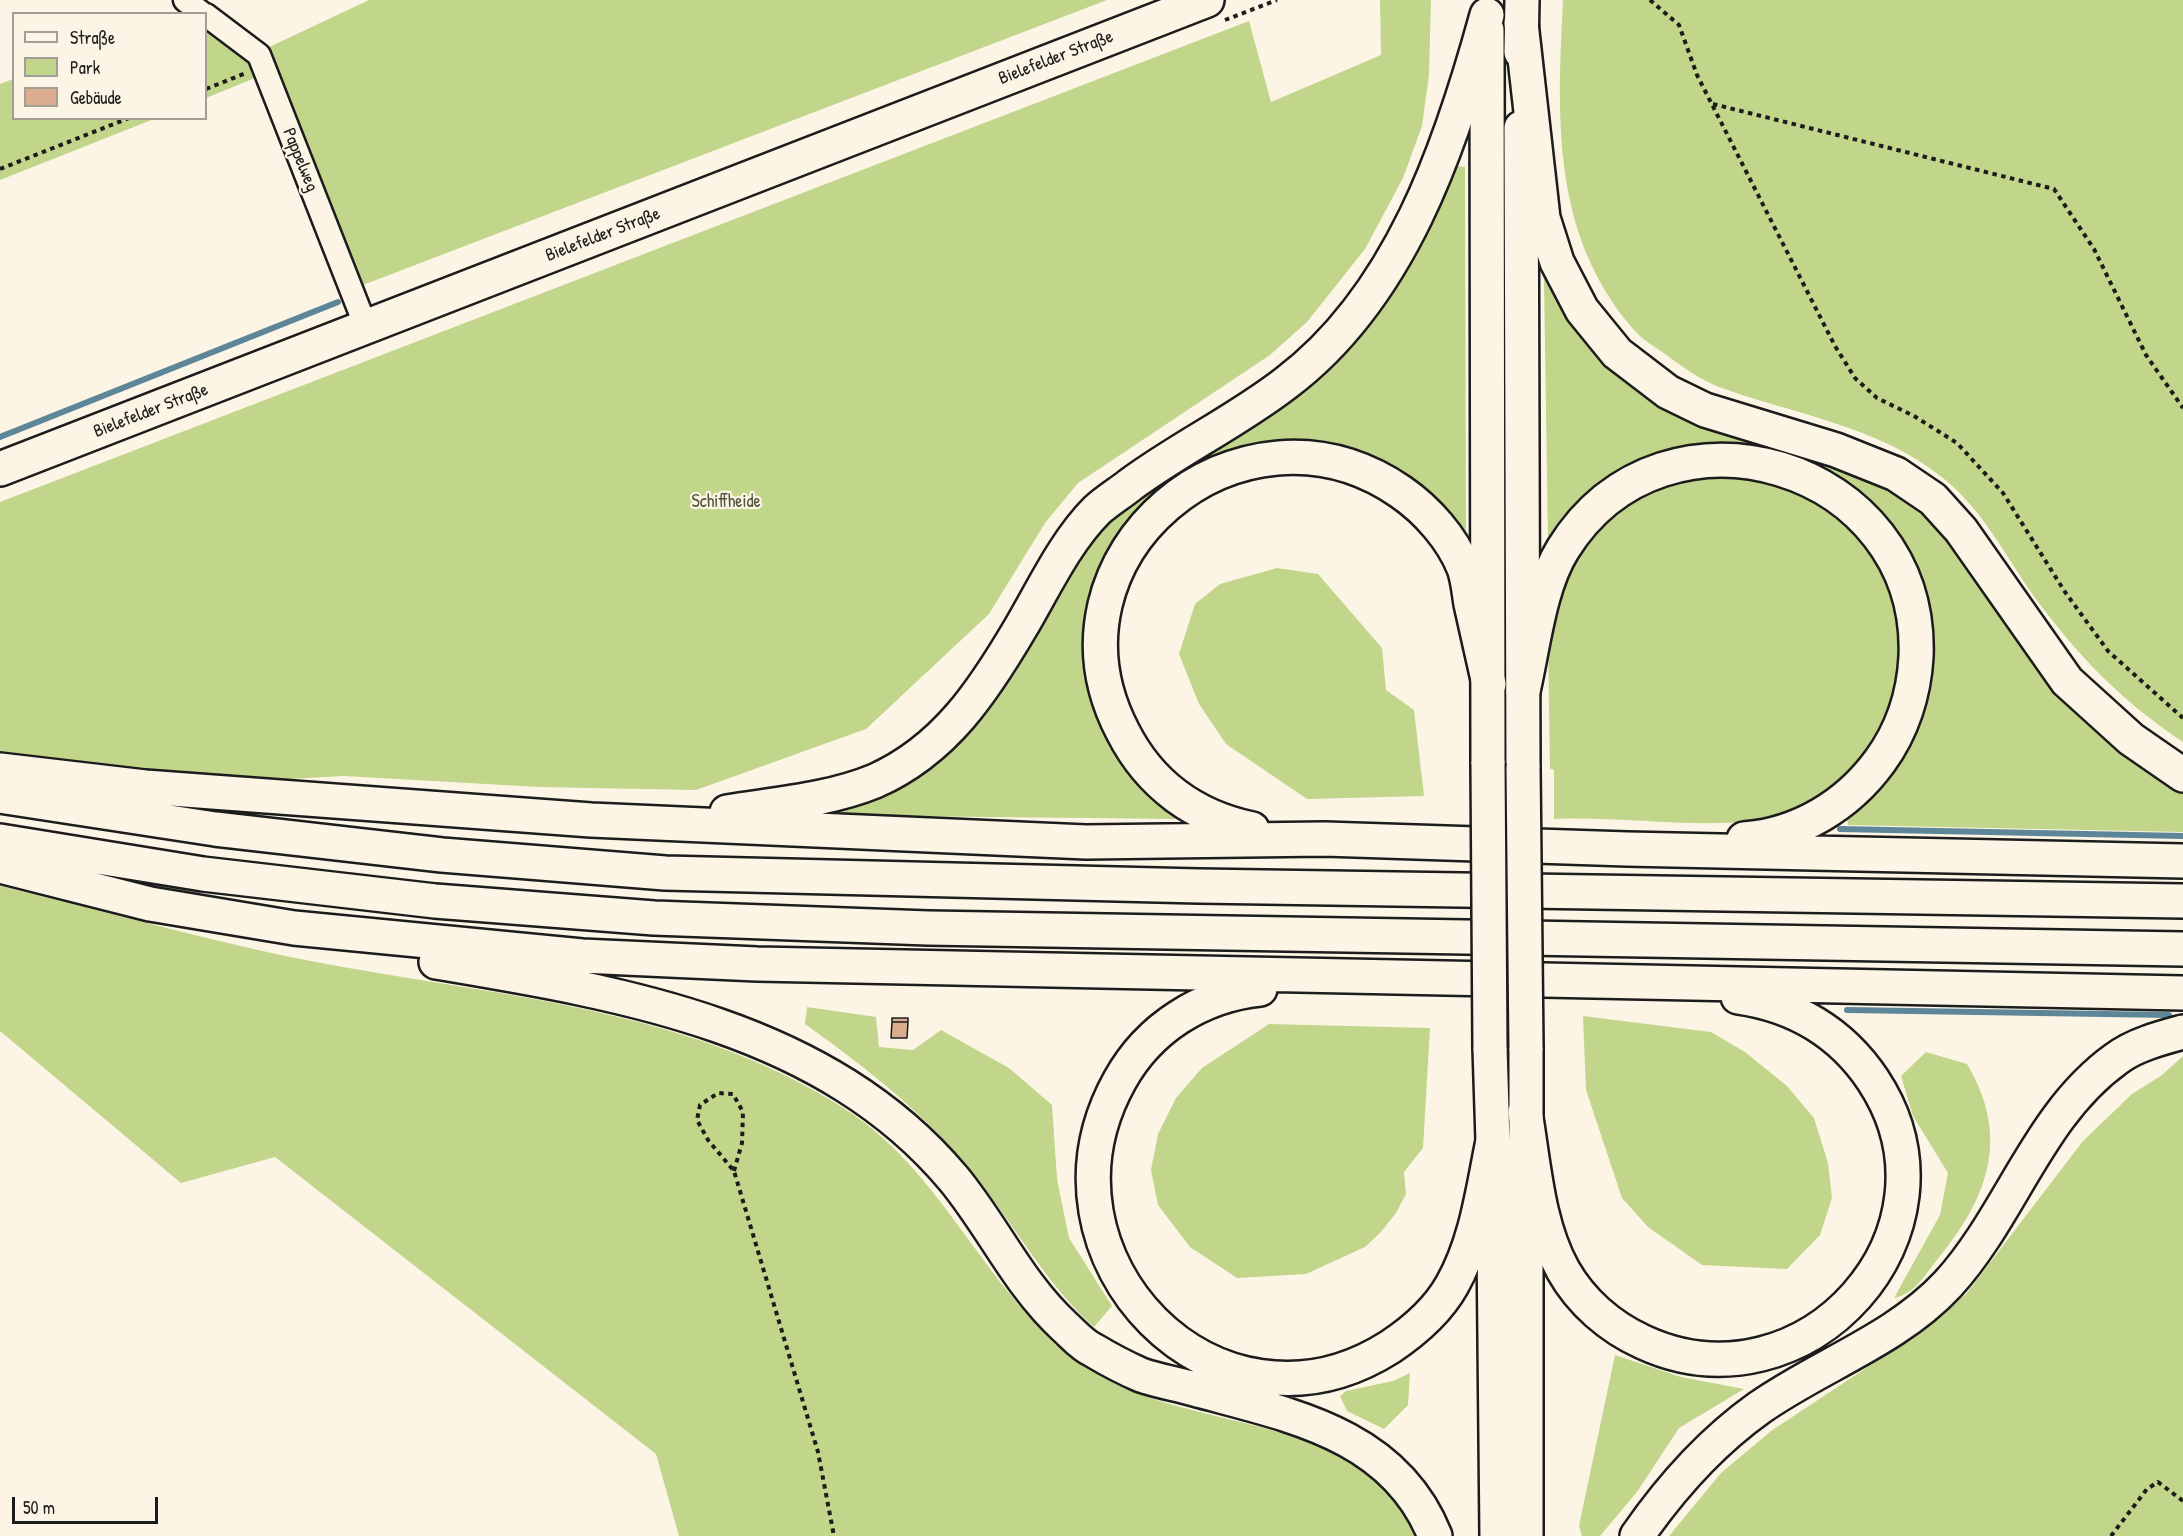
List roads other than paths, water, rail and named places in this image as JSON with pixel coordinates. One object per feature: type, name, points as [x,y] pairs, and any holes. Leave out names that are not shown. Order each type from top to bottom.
[{"type":"main road","name":"Bielefelder Straße","points":[[0,469],[1207,0]]},
{"type":"main road","points":[[1487,8],[1488,764],[1497,1536]]},
{"type":"main road","points":[[591,820],[714,814],[824,796],[876,780],[929,748],[959,721],[991,678],[1054,571],[1098,510],[1157,466],[1288,382],[1329,343],[1359,308],[1391,264],[1427,193],[1450,138],[1487,8]]},
{"type":"main road","points":[[1521,11],[1526,1536]]},
{"type":"main road","points":[[1521,11],[1543,218],[1557,262],[1582,310],[1617,352],[1668,392],[1705,410],[1836,450],[1896,474],[1932,499],[1961,530],[2067,681],[2131,740],[2183,775]]},
{"type":"main road","points":[[1325,839],[1251,829],[1215,820],[1194,809],[1158,781],[1136,754],[1118,724],[1104,679],[1102,656],[1105,610],[1110,587],[1130,545],[1159,510],[1176,495],[1215,472],[1259,459],[1304,457],[1349,466],[1370,474],[1408,498],[1441,530],[1464,568],[1489,684]]},
{"type":"main road","points":[[1523,691],[1551,573],[1562,550],[1591,514],[1629,485],[1650,474],[1695,461],[1730,460],[1766,464],[1810,479],[1831,491],[1866,522],[1881,540],[1893,559],[1906,591],[1914,624],[1916,647],[1911,692],[1905,714],[1896,735],[1872,773],[1838,804],[1799,826],[1752,838],[1627,849]]},
{"type":"main road","points":[[0,770],[145,787],[591,820],[1086,842],[1325,839],[1627,849],[2183,861]]},
{"type":"main road","points":[[0,796],[215,829],[442,855],[665,873],[1199,886],[2183,901]]},
{"type":"main road","points":[[0,841],[203,874],[435,901],[654,918],[928,928],[2183,949]]},
{"type":"main road","points":[[0,866],[150,904],[294,928],[582,956],[734,963],[1359,978],[2183,993]]},
{"type":"main road","points":[[294,928],[371,952],[572,985],[702,1019],[798,1057],[862,1095],[923,1148],[954,1179],[1042,1306],[1089,1349],[1142,1375],[1299,1418],[1345,1436],[1400,1478],[1430,1524],[1435,1536]]},
{"type":"main road","points":[[1359,978],[1237,992],[1216,998],[1176,1018],[1158,1032],[1126,1069],[1102,1117],[1092,1169],[1093,1193],[1095,1215],[1110,1262],[1136,1303],[1156,1327],[1175,1341],[1196,1353],[1241,1371],[1288,1377],[1312,1375],[1360,1363],[1400,1341],[1421,1324],[1452,1286],[1472,1239],[1493,1141]]},
{"type":"main road","points":[[1525,1112],[1544,1218],[1563,1269],[1578,1293],[1594,1310],[1632,1338],[1677,1355],[1700,1359],[1747,1358],[1770,1352],[1813,1334],[1850,1305],[1878,1267],[1896,1224],[1900,1201],[1902,1178],[1896,1131],[1878,1088],[1850,1051],[1814,1021],[1764,1001],[1660,983]]},
{"type":"main road","points":[[1637,1536],[1661,1502],[1704,1452],[1759,1408],[1873,1342],[1918,1311],[1948,1284],[1976,1247],[2062,1115],[2084,1088],[2117,1058],[2157,1040],[2183,1032]]},
{"type":"street","name":"Pappelweg","points":[[185,0],[201,12]]},
{"type":"street","name":"Pappelweg","points":[[207,16],[259,55],[366,327]]},
{"type":"waterway","points":[[0,437],[338,302]]},
{"type":"waterway","points":[[1840,829],[2183,836]]},
{"type":"waterway","points":[[1847,1010],[2169,1015]]},
{"type":"park label","name":"Schiffheide","points":[[726,502]]}]
